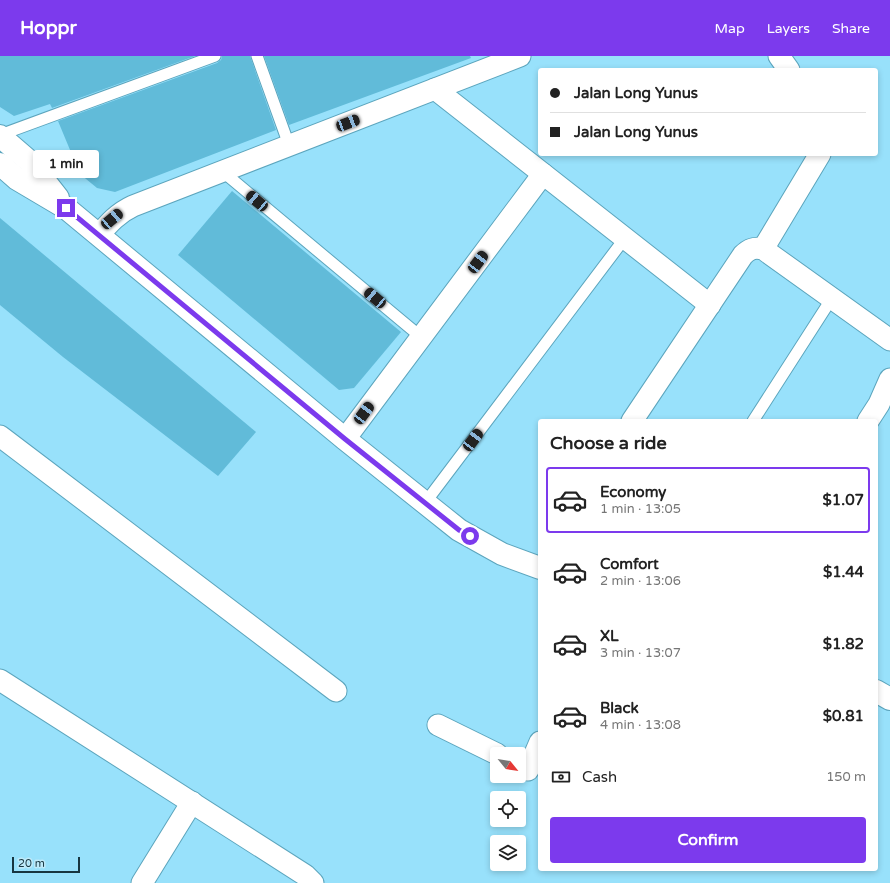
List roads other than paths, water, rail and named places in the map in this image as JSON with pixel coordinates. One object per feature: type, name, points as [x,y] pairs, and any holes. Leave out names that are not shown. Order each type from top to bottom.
[{"type":"main road","points":[[0,136],[29,161],[66,208]]},
{"type":"main road","points":[[0,164],[17,179],[66,208],[345,439],[459,530],[502,554],[538,563]]},
{"type":"main road","points":[[878,692],[890,699]]},
{"type":"street","points":[[99,235],[112,219],[128,208],[520,56]]},
{"type":"street","points":[[779,56],[788,68]]},
{"type":"street","points":[[435,89],[710,305]]},
{"type":"street","points":[[762,249],[819,156]]},
{"type":"street","points":[[345,439],[543,174]]},
{"type":"street","points":[[633,419],[746,252],[755,248],[762,249],[890,340]]},
{"type":"street","points":[[869,419],[890,378]]},
{"type":"street","points":[[0,436],[336,691]]},
{"type":"street","points":[[0,680],[305,875],[314,883]]},
{"type":"street","points":[[438,725],[490,751]]},
{"type":"street","points":[[529,770],[538,747]]},
{"type":"street","points":[[142,883],[192,802]]},
{"type":"lane","points":[[0,136],[216,56]]},
{"type":"lane","points":[[257,56],[289,146]]},
{"type":"lane","points":[[222,172],[422,337]]},
{"type":"lane","points":[[425,503],[625,238]]},
{"type":"lane","points":[[754,419],[832,298]]}]
